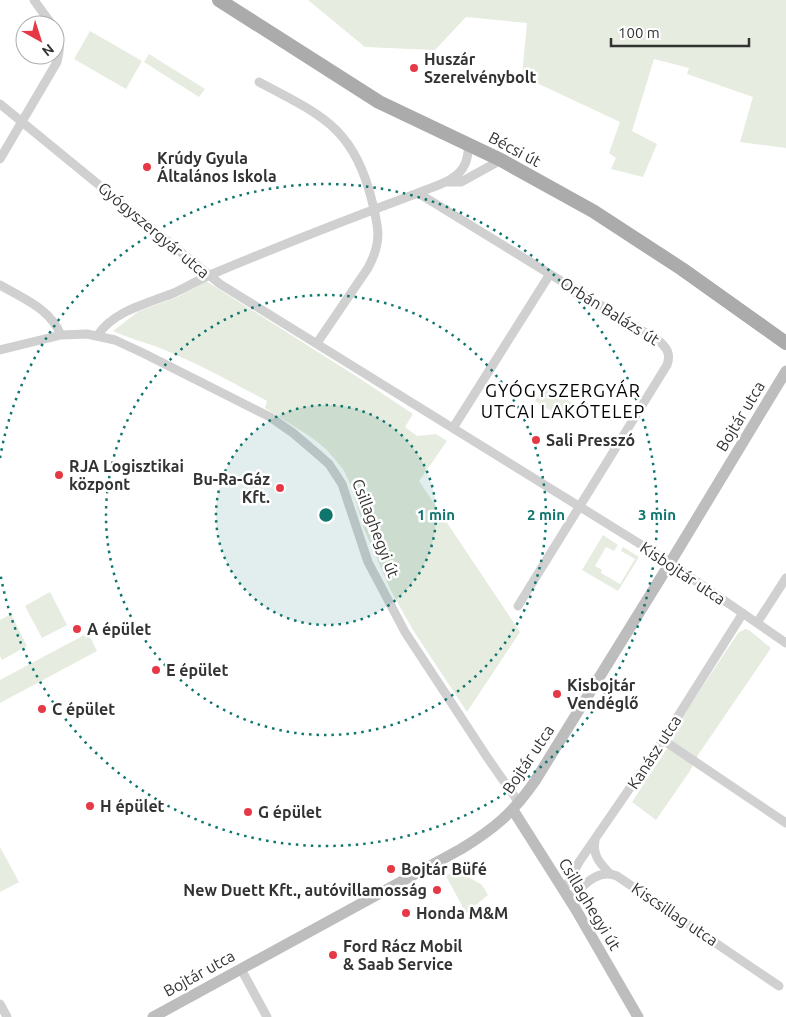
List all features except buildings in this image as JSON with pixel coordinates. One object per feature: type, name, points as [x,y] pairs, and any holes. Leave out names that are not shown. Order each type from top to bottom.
[{"type":"main road","name":"Bécsi út","points":[[219,0],[375,99],[501,160],[593,211],[682,269],[786,343]]},
{"type":"street","points":[[34,0],[45,15]]},
{"type":"street","points":[[0,159],[55,65]]},
{"type":"street","points":[[259,82],[316,113],[345,138],[360,163],[378,224],[377,250],[368,268],[317,343]]},
{"type":"street","name":"Gyógyszergyár utca","points":[[0,104],[208,276],[579,506]]},
{"type":"street","points":[[98,336],[104,327],[133,309],[208,276],[446,182],[456,176],[465,165],[469,144]]},
{"type":"street","points":[[446,182],[462,182],[501,160]]},
{"type":"street","name":"Orbán Balázs út","points":[[418,193],[660,341],[668,350],[669,359],[667,364],[579,506]]},
{"type":"street","name":"Orbán Balázs út","points":[[453,428],[550,274]]},
{"type":"street","points":[[0,285],[39,307],[51,317],[61,335]]},
{"type":"street","name":"Csillaghegyi út","points":[[0,350],[61,335],[87,334],[114,340],[270,418],[293,433],[329,464],[346,493],[368,562],[405,632],[487,757],[638,1017]]},
{"type":"street","name":"Bojtár utca","points":[[153,1017],[492,830],[516,806],[535,781],[786,371]]},
{"type":"street","points":[[518,606],[579,506]]},
{"type":"street","name":"Kisbojtár utca","points":[[579,506],[670,563],[786,643]]},
{"type":"street","points":[[757,623],[786,578]]},
{"type":"street","name":"Kanász utca","points":[[566,894],[568,883],[580,862],[663,740],[743,613]]},
{"type":"street","points":[[663,740],[786,823]]},
{"type":"street","points":[[566,894],[594,877],[608,874],[595,855],[595,841]]},
{"type":"street","name":"Kiscsillag utca","points":[[608,874],[622,878],[779,986]]},
{"type":"street","points":[[240,969],[267,1017]]},
{"type":"street","points":[[0,1004],[7,1017]]},
{"type":"shaded area","points":[[308,0],[786,0],[786,148],[740,142],[753,97],[687,74],[689,68],[654,59],[632,131],[657,144],[643,177],[611,169],[616,158],[609,153],[620,122],[522,76],[527,23],[466,17],[435,50],[365,47]]},
{"type":"shaded area","points":[[90,31],[142,61],[126,89],[74,59]]},
{"type":"shaded area","points":[[149,54],[205,89],[199,97],[144,62]]},
{"type":"shaded area","points":[[206,281],[413,414],[405,427],[417,436],[436,434],[447,441],[419,481],[520,632],[467,712],[413,630],[391,591],[363,527],[353,490],[343,469],[326,449],[311,437],[265,408],[267,401],[187,360],[113,331],[139,311],[178,297]]},
{"type":"shaded area","points":[[544,386],[574,404],[564,419],[535,401]]},
{"type":"shaded area","points":[[603,535],[618,545],[614,551],[606,547],[595,566],[602,570],[601,573],[620,584],[635,559],[621,551],[623,547],[639,557],[618,591],[582,570]]},
{"type":"shaded area","points":[[50,592],[67,625],[42,638],[25,606]]},
{"type":"shaded area","points":[[11,614],[27,646],[2,660],[0,656],[0,620]]},
{"type":"shaded area","points":[[745,629],[749,630],[771,648],[656,820],[632,802],[674,738],[673,731],[738,633]]},
{"type":"shaded area","points":[[88,633],[97,651],[0,703],[0,680]]},
{"type":"shaded area","points":[[0,847],[19,882],[0,892]]},
{"type":"shaded area","points":[[452,872],[460,872],[482,885],[488,895],[466,913],[446,876]]},
{"type":"place","name":"Huszár Szerelvénybolt","points":[[414,68]]},
{"type":"place","name":"Krúdy Gyula Általános Iskola","points":[[147,167]]},
{"type":"place","name":"Sali Presszó","points":[[536,440]]},
{"type":"place","name":"RJA Logisztikai központ","points":[[59,475]]},
{"type":"place","name":"Bu-Ra-Gáz Kft.","points":[[280,488]]},
{"type":"place","name":"A épület","points":[[77,629]]},
{"type":"place","name":"E épület","points":[[156,670]]},
{"type":"place","name":"Kisbojtár Vendéglő","points":[[557,694]]},
{"type":"place","name":"C épület","points":[[42,709]]},
{"type":"place","name":"H épület","points":[[90,806]]},
{"type":"place","name":"G épület","points":[[248,812]]},
{"type":"place","name":"Bojtár Büfé","points":[[391,869]]},
{"type":"place","name":"New Duett Kft., autóvillamosság","points":[[437,890]]},
{"type":"place","name":"Honda M&M","points":[[406,913]]},
{"type":"place","name":"Ford Rácz Mobil & Saab Service","points":[[333,955]]},
{"type":"district","name":"GYÓGYSZERGYÁR UTCAI LAKÓTELEP","points":[[563,401]]}]
